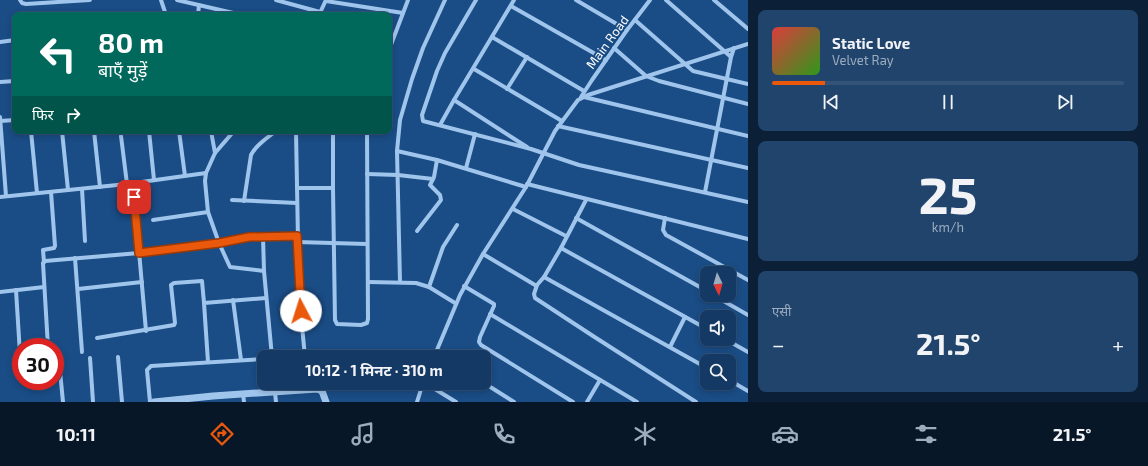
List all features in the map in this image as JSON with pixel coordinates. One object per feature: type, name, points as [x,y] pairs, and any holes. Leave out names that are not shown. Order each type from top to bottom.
[{"type":"street","points":[[20,0],[24,4],[56,0],[90,0]]},
{"type":"street","points":[[161,0],[165,12]]},
{"type":"street","points":[[177,0],[190,1],[199,5],[229,12]]},
{"type":"street","points":[[276,0],[314,12]]},
{"type":"street","points":[[321,12],[326,0],[403,12]]},
{"type":"street","points":[[392,39],[408,0]]},
{"type":"street","points":[[400,282],[397,151],[400,120],[412,78],[423,48],[445,0]]},
{"type":"street","points":[[476,0],[440,65],[430,88],[422,115],[423,121],[531,149],[543,154],[608,172],[748,202]]},
{"type":"street","points":[[440,125],[514,0]]},
{"type":"street","points":[[576,0],[627,30]]},
{"type":"street","name":"Main Road","points":[[582,97],[584,91],[614,48],[650,0]]},
{"type":"street","points":[[666,0],[731,57]]},
{"type":"street","points":[[714,0],[748,29]]},
{"type":"street","points":[[198,12],[199,5]]},
{"type":"street","points":[[511,6],[606,60]]},
{"type":"street","points":[[635,20],[693,71],[748,84]]},
{"type":"street","points":[[492,37],[584,91]]},
{"type":"street","points":[[0,42],[12,40]]},
{"type":"street","points":[[437,350],[455,303],[464,286],[527,186],[558,126],[578,100],[582,97],[646,76],[747,45]]},
{"type":"street","points":[[614,48],[646,76],[659,81],[748,104]]},
{"type":"street","points":[[705,192],[734,48]]},
{"type":"street","points":[[507,89],[527,57]]},
{"type":"street","points":[[474,69],[562,121]]},
{"type":"street","points":[[0,82],[12,81]]},
{"type":"street","points":[[582,97],[748,136]]},
{"type":"street","points":[[454,100],[531,149]]},
{"type":"street","points":[[0,117],[6,196]]},
{"type":"street","points":[[0,121],[12,120]]},
{"type":"street","points":[[558,126],[748,168]]},
{"type":"street","points":[[31,134],[36,193]]},
{"type":"street","points":[[62,134],[68,190]]},
{"type":"street","points":[[94,134],[100,187]]},
{"type":"street","points":[[149,134],[154,180]]},
{"type":"street","points":[[179,134],[185,176]]},
{"type":"street","points":[[212,134],[215,153]]},
{"type":"street","points":[[231,134],[215,153],[206,173],[205,189],[208,212],[219,243],[230,267],[264,272]]},
{"type":"street","points":[[244,200],[253,150],[272,134]]},
{"type":"street","points":[[296,134],[299,295],[304,350]]},
{"type":"street","points":[[333,134],[332,188],[335,320],[337,324],[361,325],[367,323],[368,319],[367,134]]},
{"type":"street","points":[[466,168],[475,134]]},
{"type":"street","points":[[121,136],[127,184]]},
{"type":"street","points":[[397,151],[437,160],[527,186],[666,218],[748,240]]},
{"type":"street","points":[[417,231],[441,200],[440,195],[431,186],[437,160]]},
{"type":"street","points":[[0,196],[127,184],[206,173]]},
{"type":"street","points":[[367,174],[433,178]]},
{"type":"street","points":[[133,183],[146,330]]},
{"type":"street","points":[[297,188],[332,188]]},
{"type":"street","points":[[82,189],[86,241]]},
{"type":"street","points":[[47,338],[43,250],[54,248],[55,246],[51,192]]},
{"type":"street","points":[[232,200],[297,203]]},
{"type":"street","points":[[586,200],[544,277],[537,285],[534,294],[536,298],[696,402]]},
{"type":"street","points":[[513,209],[566,236]]},
{"type":"street","points":[[153,220],[208,212]]},
{"type":"street","points":[[576,218],[700,288]]},
{"type":"street","points":[[666,218],[662,230],[666,235],[748,280]]},
{"type":"street","points":[[429,288],[443,247],[457,225]]},
{"type":"street","points":[[263,236],[264,272],[271,350]]},
{"type":"street","points":[[44,262],[47,260],[139,253],[219,243],[240,238],[297,236]]},
{"type":"street","points":[[297,242],[368,244]]},
{"type":"street","points":[[560,248],[700,325]]},
{"type":"street","points":[[483,254],[534,285],[537,285]]},
{"type":"street","points":[[75,258],[82,352]]},
{"type":"street","points":[[544,277],[700,364]]},
{"type":"street","points":[[97,338],[174,325],[172,284],[202,281],[208,362]]},
{"type":"street","points":[[78,289],[142,282]]},
{"type":"street","points":[[368,282],[416,283],[429,288],[455,303]]},
{"type":"street","points":[[0,292],[44,286]]},
{"type":"street","points":[[464,286],[494,304],[480,337],[479,342],[481,346],[573,402]]},
{"type":"street","points":[[16,290],[19,338]]},
{"type":"street","points":[[204,303],[266,298]]},
{"type":"street","points":[[233,300],[241,360]]},
{"type":"street","points":[[725,302],[748,315]]},
{"type":"street","points":[[490,314],[637,402]]},
{"type":"street","points":[[670,347],[685,317]]},
{"type":"street","points":[[736,345],[748,352]]},
{"type":"street","points":[[118,357],[122,402]]},
{"type":"street","points":[[90,358],[93,402]]},
{"type":"street","points":[[150,402],[148,367],[257,359]]},
{"type":"street","points":[[587,402],[600,380]]},
{"type":"street","points":[[736,384],[748,391]]},
{"type":"street","points":[[491,387],[514,402]]},
{"type":"street","points":[[61,390],[62,402]]},
{"type":"street","points":[[154,402],[213,399],[281,390]]},
{"type":"street","points":[[320,390],[326,402]]},
{"type":"street","points":[[417,402],[421,390]]},
{"type":"street","points":[[436,390],[456,402]]},
{"type":"street","points":[[275,391],[276,402]]},
{"type":"street","points":[[243,394],[244,402]]},
{"type":"route","points":[[134,197],[139,253],[219,243],[249,237],[297,236],[301,311]]}]
